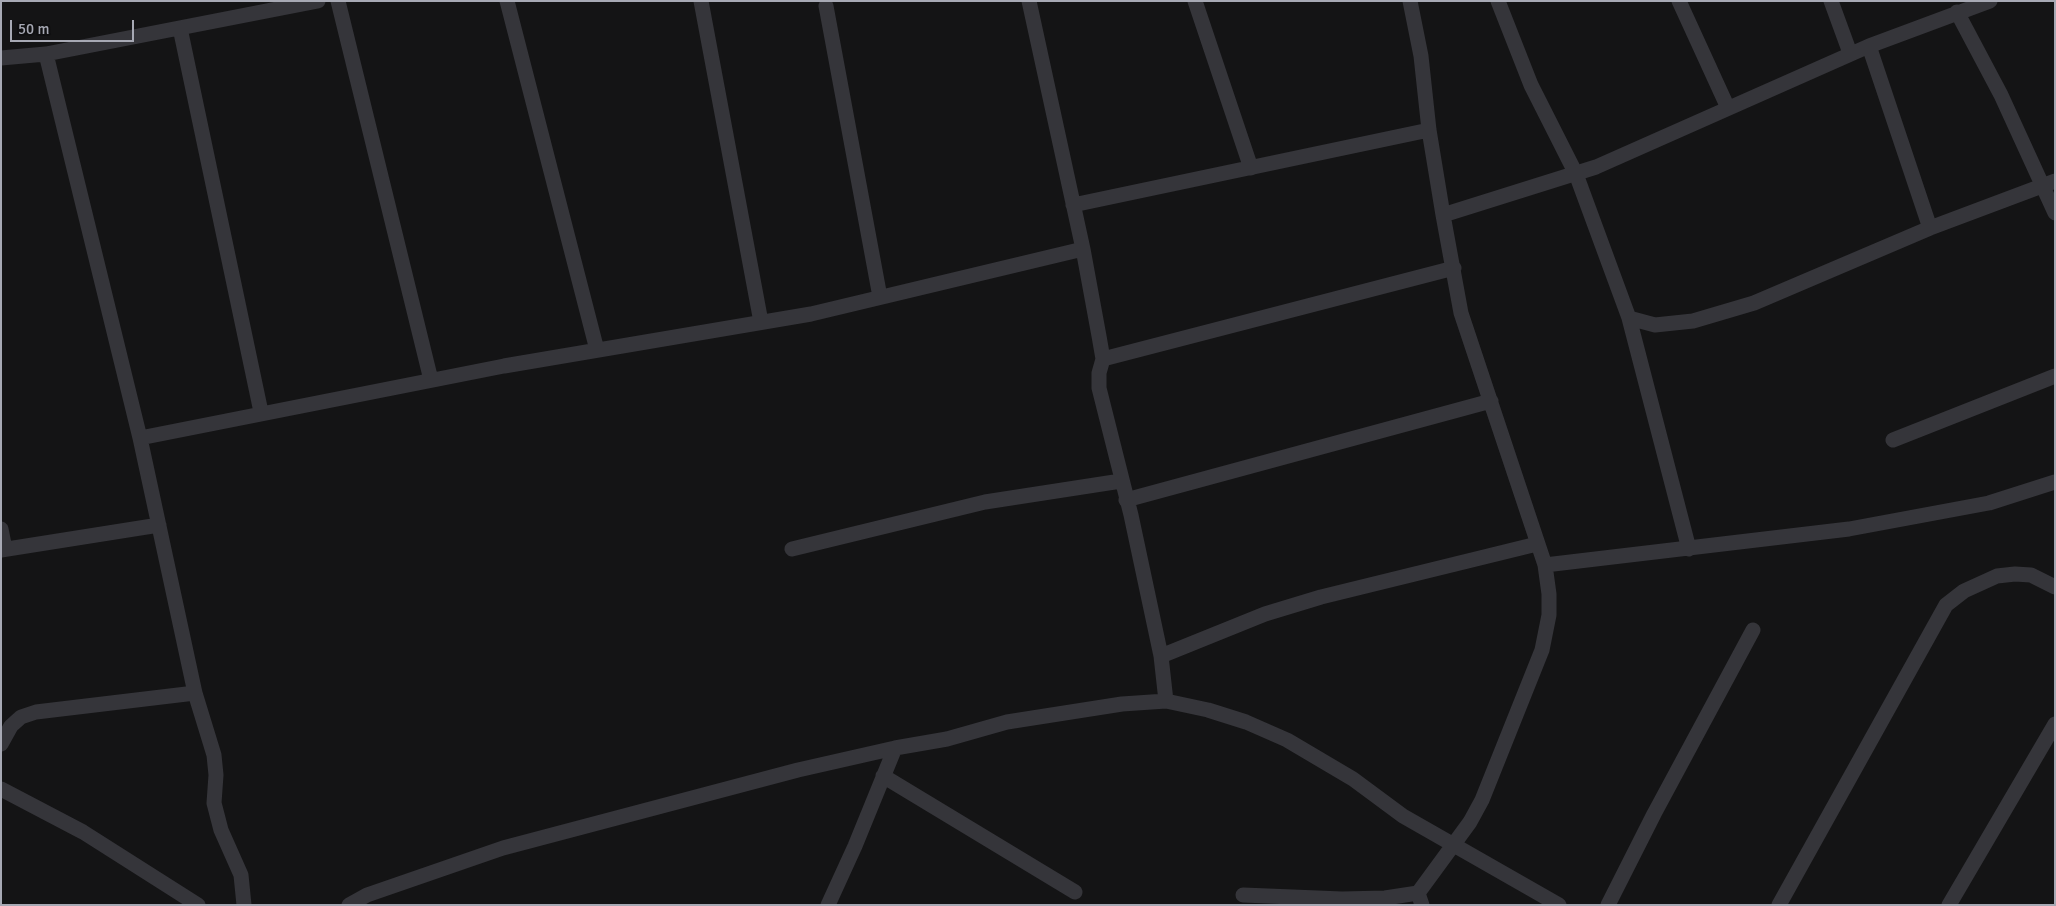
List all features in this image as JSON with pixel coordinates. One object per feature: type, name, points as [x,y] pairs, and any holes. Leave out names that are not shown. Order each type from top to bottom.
[{"type":"street","points":[[1,58],[46,54],[318,1]]},
{"type":"street","points":[[338,1],[431,380]]},
{"type":"street","points":[[507,1],[597,350]]},
{"type":"street","points":[[701,1],[760,322]]},
{"type":"street","points":[[1029,1],[1084,249],[1103,359],[1099,373],[1099,388],[1161,656],[1166,701]]},
{"type":"street","points":[[1196,1],[1251,168]]},
{"type":"street","points":[[1244,896],[1420,899],[1470,822],[1482,800],[1542,650],[1549,615],[1549,594],[1545,565],[1461,313],[1429,130],[1421,56],[1410,1]]},
{"type":"street","points":[[1498,1],[1531,85],[1576,174],[1629,318],[1689,549]]},
{"type":"street","points":[[1679,1],[1728,108]]},
{"type":"street","points":[[1831,1],[1850,54]]},
{"type":"street","points":[[1443,215],[1596,167],[1850,54],[1985,2]]},
{"type":"street","points":[[826,6],[880,297]]},
{"type":"street","points":[[1956,12],[2049,183],[2055,213]]},
{"type":"street","points":[[180,28],[261,412]]},
{"type":"street","points":[[1869,46],[1930,228]]},
{"type":"street","points":[[46,54],[140,438],[195,693],[214,755],[216,774],[214,803],[221,830],[241,875],[244,905]]},
{"type":"street","points":[[1074,205],[1429,130]]},
{"type":"street","points":[[1629,318],[1656,324],[1693,322],[1754,303],[1930,228],[2049,183]]},
{"type":"street","points":[[140,438],[261,412],[431,380],[811,314],[1084,249]]},
{"type":"street","points":[[1103,359],[1454,268]]},
{"type":"street","points":[[1893,440],[2055,376]]},
{"type":"street","points":[[1126,500],[1491,401]]},
{"type":"street","points":[[792,549],[984,502],[1121,481]]},
{"type":"street","points":[[1545,565],[1849,529],[1989,503],[2055,482]]},
{"type":"street","points":[[1,529],[3,549],[159,525]]},
{"type":"street","points":[[1161,656],[1265,614],[1322,597],[1537,544]]},
{"type":"street","points":[[1779,905],[1946,605],[1964,591],[1998,576],[2031,575],[2055,586]]},
{"type":"street","points":[[1608,905],[1654,814],[1753,630]]},
{"type":"street","points":[[1,744],[11,726],[21,717],[36,712],[195,693]]},
{"type":"street","points":[[349,905],[367,895],[503,848],[798,770],[895,748],[947,740],[1007,722],[1122,704],[1166,701],[1208,710],[1246,722],[1287,740],[1353,779],[1402,816],[1559,905]]},
{"type":"street","points":[[1948,905],[2055,724]]},
{"type":"street","points":[[828,905],[855,846],[895,748]]},
{"type":"street","points":[[884,776],[1075,892]]},
{"type":"street","points":[[1,789],[83,832],[198,905]]}]
